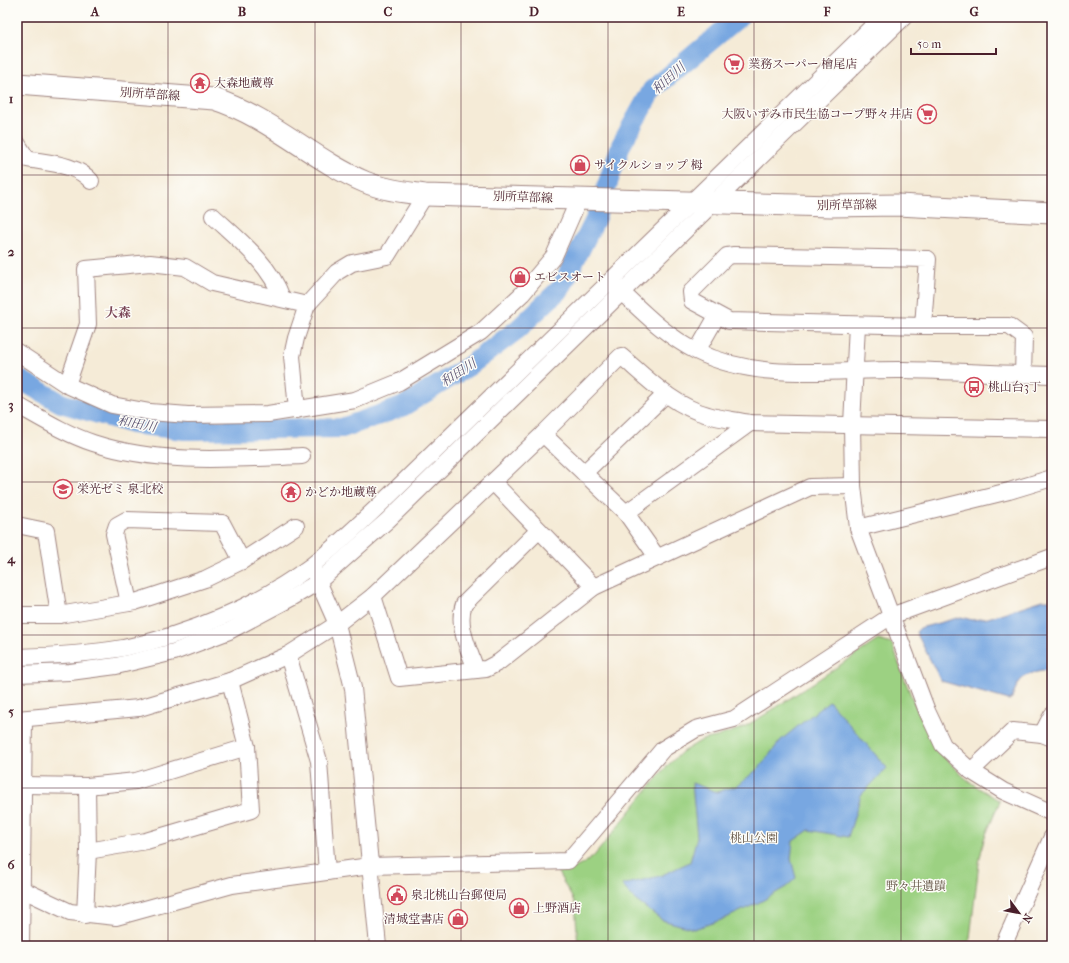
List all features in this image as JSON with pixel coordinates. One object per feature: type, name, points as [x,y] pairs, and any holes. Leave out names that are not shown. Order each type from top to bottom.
[{"type":"main road","name":"別所草部線","points":[[17,84],[214,100],[240,110],[342,170],[366,182],[393,190],[425,195],[619,199],[691,203],[831,206],[898,205],[1052,212]]},
{"type":"street","points":[[17,657],[63,656],[123,648],[197,627],[236,610],[284,584],[311,565],[353,530],[390,495],[882,17]]},
{"type":"street","points":[[17,674],[70,672],[116,666],[174,652],[229,631],[318,582],[388,520],[904,17]]},
{"type":"street","points":[[17,143],[27,159],[74,169],[85,174],[91,181]]},
{"type":"street","points":[[297,410],[292,356],[296,338],[308,305],[337,272],[352,264],[387,256],[425,195]]},
{"type":"street","points":[[17,352],[67,385],[112,405],[150,412],[188,415],[268,414],[355,400],[392,385],[481,332],[522,294],[554,256],[582,198]]},
{"type":"street","points":[[213,216],[255,256],[277,282],[282,298]]},
{"type":"street","points":[[923,326],[928,259],[734,255],[727,256],[691,292],[692,301],[717,316],[729,321],[857,325],[923,326],[1009,326],[1024,337],[1023,375]]},
{"type":"street","points":[[67,385],[88,324],[86,269],[150,263],[185,267],[212,283],[308,305]]},
{"type":"street","points":[[610,281],[673,339],[697,351],[742,368],[805,373],[903,370],[1052,375]]},
{"type":"street","points":[[697,351],[717,316]]},
{"type":"street","points":[[857,325],[852,424],[853,486],[858,528],[927,711],[943,745],[971,771],[1003,791],[1052,814]]},
{"type":"street","points":[[20,946],[19,888],[22,785],[21,719],[139,708],[230,681],[288,655],[337,624],[373,596],[544,434],[621,356],[666,394],[684,405],[707,415],[750,423],[1052,429]]},
{"type":"street","points":[[584,473],[666,394]]},
{"type":"street","points":[[17,405],[66,432],[93,443],[121,451],[161,457],[212,460],[302,456]]},
{"type":"street","points":[[626,513],[750,423]]},
{"type":"street","points":[[544,434],[626,513],[657,556]]},
{"type":"street","points":[[858,528],[1052,478]]},
{"type":"street","points":[[493,482],[594,587]]},
{"type":"street","points":[[373,596],[399,678],[486,669],[499,662],[594,587],[657,556],[810,487],[853,486]]},
{"type":"street","points":[[129,603],[114,534],[117,525],[126,520],[222,523],[242,561]]},
{"type":"street","points":[[17,525],[46,531],[59,615]]},
{"type":"street","points":[[17,615],[59,615],[129,603],[205,579],[242,561],[296,526]]},
{"type":"street","points":[[476,670],[461,626],[460,613],[464,604],[539,530]]},
{"type":"street","points":[[19,888],[70,912],[116,918],[232,885],[370,866],[568,861],[663,749],[696,729],[734,719],[891,616],[1052,557]]},
{"type":"street","points":[[311,565],[337,624],[354,688],[378,946]]},
{"type":"street","points":[[288,655],[319,761],[327,872]]},
{"type":"street","points":[[88,852],[146,841],[251,810],[247,747],[230,681]]},
{"type":"street","points":[[971,771],[1013,731],[1047,736],[1052,715]]},
{"type":"street","points":[[22,785],[87,786],[136,781],[247,747]]},
{"type":"street","points":[[85,915],[88,852],[87,786]]},
{"type":"street","points":[[1002,946],[1052,837]]},
{"type":"green space","name":"桃山公園","points":[[878,640],[892,644],[911,695],[935,743],[958,771],[968,780],[978,788],[1000,801],[984,839],[979,863],[969,946],[578,946],[575,903],[556,869],[576,867],[585,863],[594,856],[666,767],[682,752],[702,740],[742,728],[766,714]]},
{"type":"water","points":[[1043,600],[1052,600],[1052,669],[1026,676],[1018,684],[1012,698],[1009,700],[941,681],[916,632],[920,628],[961,617],[972,620],[988,618]]},
{"type":"water","points":[[829,701],[887,768],[861,795],[848,837],[809,830],[793,841],[791,859],[796,878],[786,887],[760,902],[724,919],[694,929],[662,920],[635,900],[622,885],[660,876],[690,862],[697,837],[692,783],[717,792],[737,786],[759,768],[781,740]]},
{"type":"waterway","name":"和田川","points":[[17,378],[61,403],[132,424],[185,430],[342,428],[402,407],[469,366],[518,329],[561,288],[595,220],[621,145],[652,90],[739,17]]},
{"type":"place","name":"業務スーパー 檜尾店","points":[[734,64]]},
{"type":"place","name":"大森地蔵尊","points":[[200,83]]},
{"type":"place","name":"大阪いずみ市民生協コープ野々井店","points":[[927,114]]},
{"type":"place","name":"サイクルショップ 栂","points":[[580,165]]},
{"type":"place","name":"エビスオート","points":[[520,277]]},
{"type":"place","name":"桃山台3丁","points":[[974,387]]},
{"type":"place","name":"栄光ゼミ 泉北校","points":[[63,489]]},
{"type":"place","name":"かどか地蔵尊","points":[[291,492]]},
{"type":"place","name":"泉北桃山台郵便局","points":[[397,895]]},
{"type":"place","name":"上野酒店","points":[[519,908]]},
{"type":"place","name":"清城堂書店","points":[[458,919]]},
{"type":"district","name":"大森","points":[[118,312]]},
{"type":"park label","name":"野々井遺蹟","points":[[916,886]]}]
